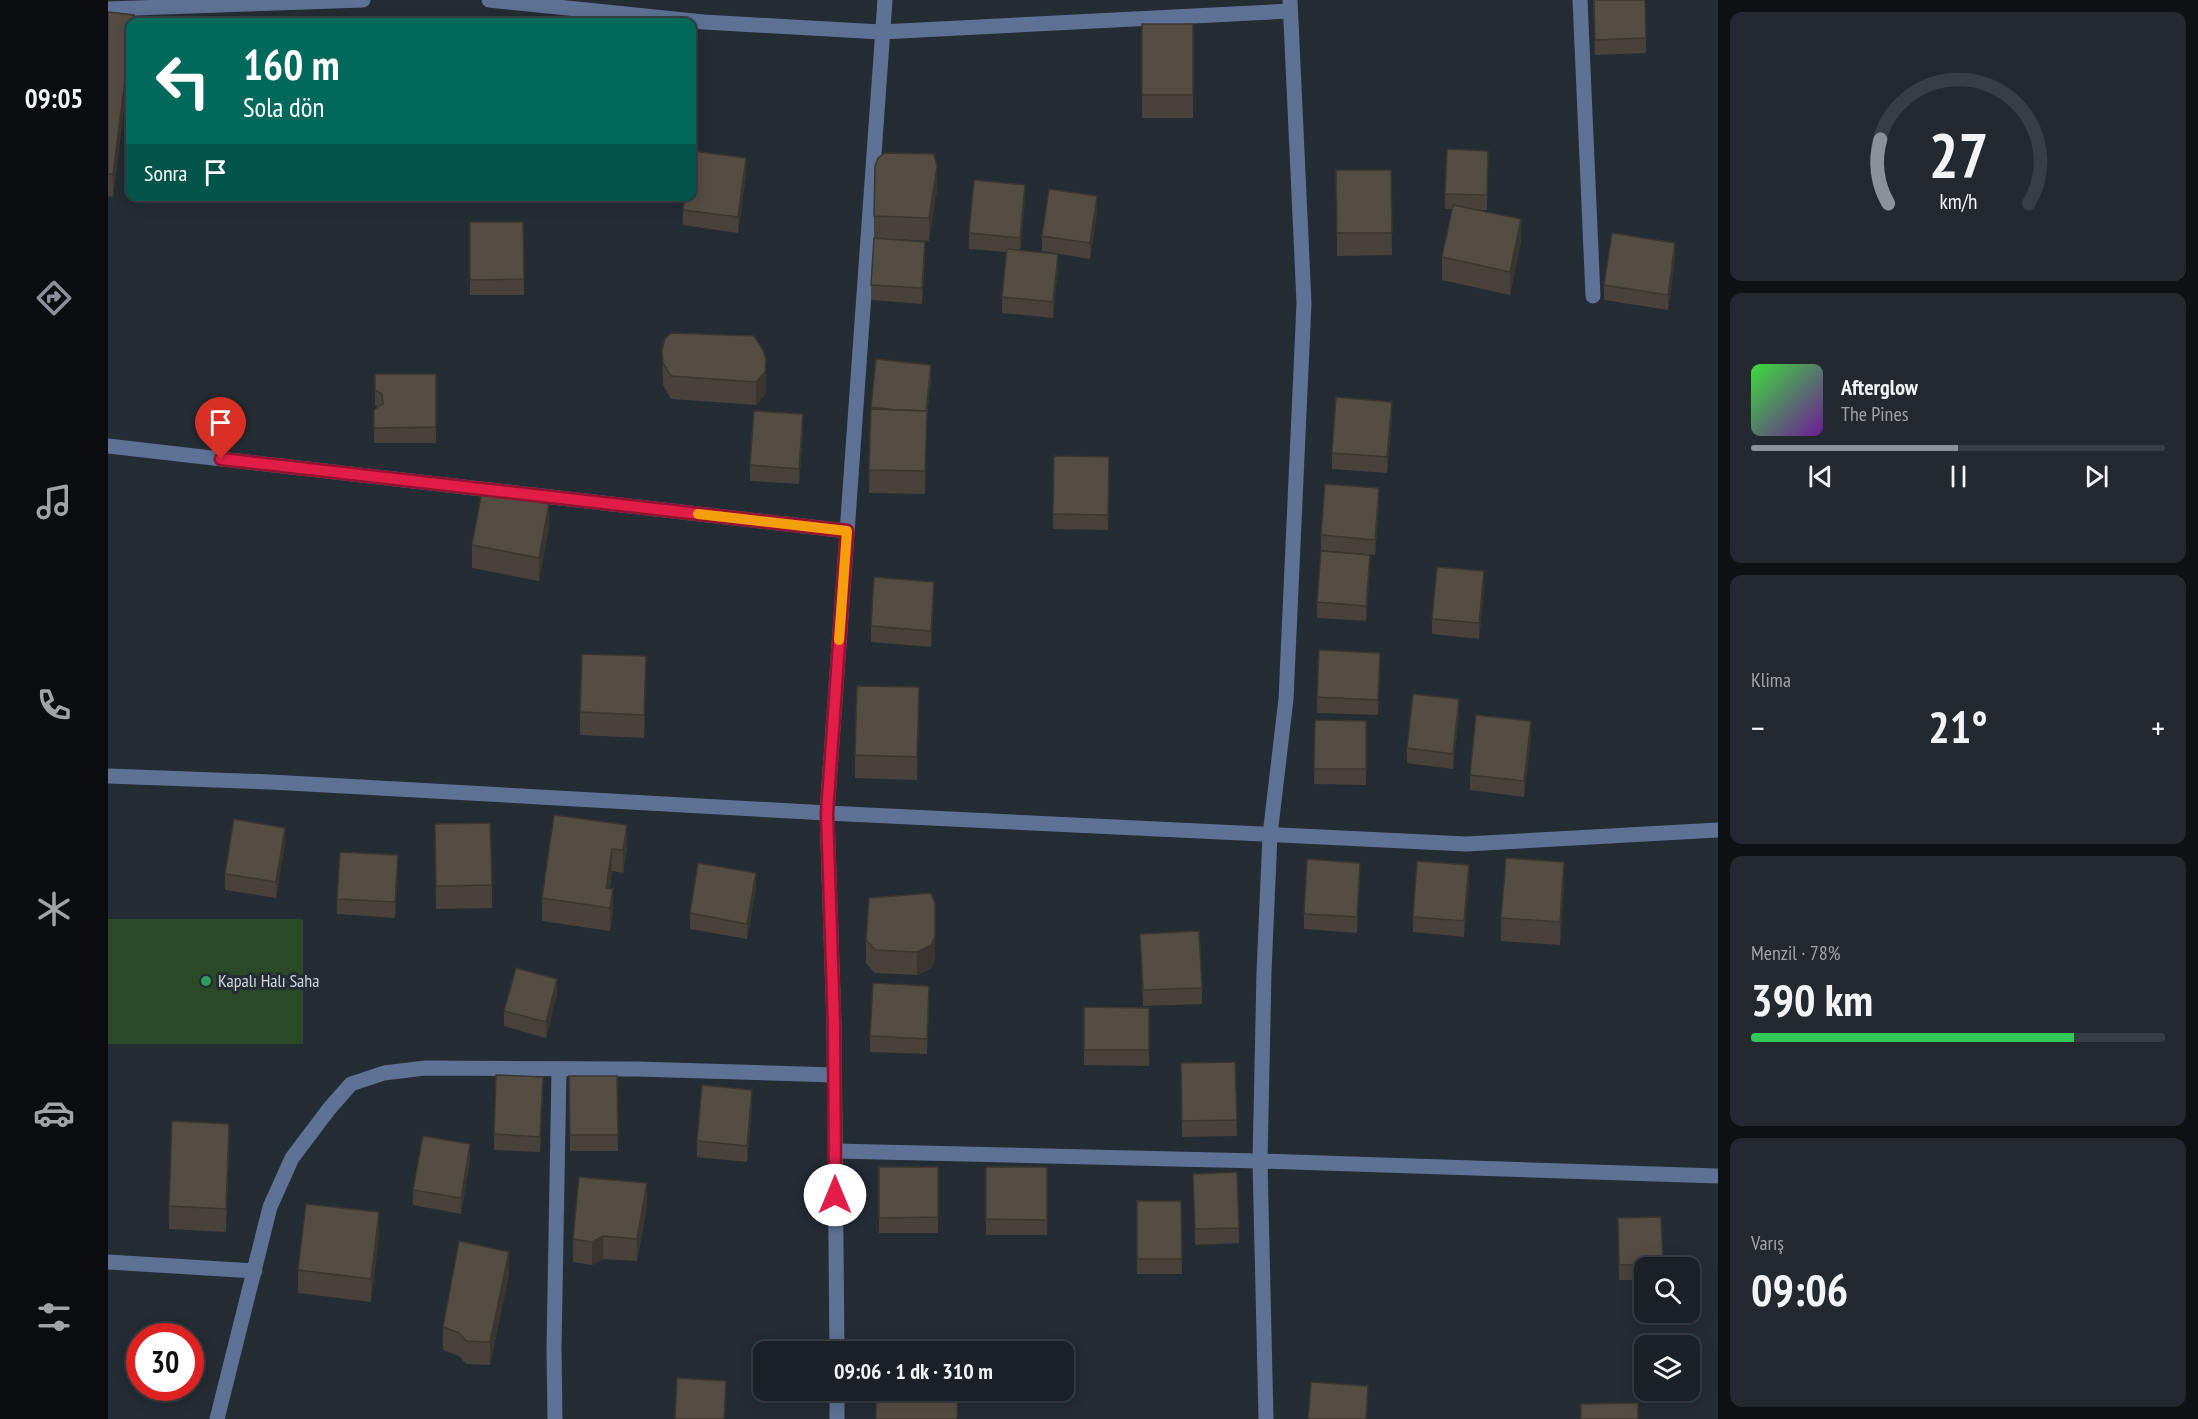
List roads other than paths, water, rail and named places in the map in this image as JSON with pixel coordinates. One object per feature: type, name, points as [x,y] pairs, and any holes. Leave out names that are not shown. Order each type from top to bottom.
[{"type":"street","points":[[108,9],[363,0]]},
{"type":"street","points":[[489,0],[665,18]]},
{"type":"street","points":[[837,1341],[834,1075],[827,813],[885,0]]},
{"type":"street","points":[[1580,0],[1593,296]]},
{"type":"street","points":[[696,21],[881,32],[1290,6],[1304,303],[1286,699],[1270,835],[1264,972],[1260,1161],[1266,1419]]},
{"type":"street","points":[[108,446],[847,531]]},
{"type":"street","points":[[108,776],[271,782],[827,813],[1466,844],[1718,830]]},
{"type":"street","points":[[217,1419],[270,1207],[292,1158],[329,1108],[351,1084],[384,1073],[425,1068],[834,1075]]},
{"type":"street","points":[[555,1419],[554,1336],[559,1069]]},
{"type":"street","points":[[835,1151],[1260,1161],[1718,1176]]},
{"type":"street","points":[[108,1262],[255,1271]]},
{"type":"street","points":[[837,1401],[837,1419]]},
{"type":"place","name":"Kapalı Halı Saha","points":[[206,981]]}]
